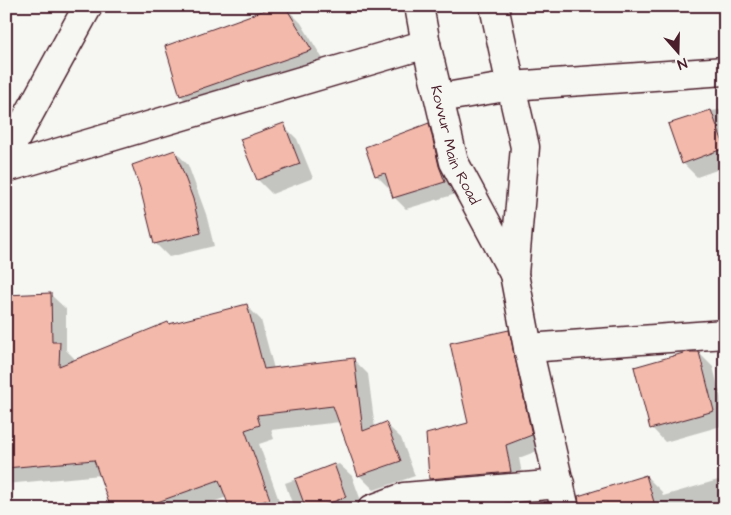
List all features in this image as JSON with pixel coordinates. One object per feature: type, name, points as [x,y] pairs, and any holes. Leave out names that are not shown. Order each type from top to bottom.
[{"type":"street","points":[[6,156],[88,6]]},
{"type":"street","name":"Kovvur Main Road","points":[[419,6],[454,162],[514,274]]},
{"type":"street","name":"Kovvur Main Road","points":[[494,6],[526,146],[514,274],[528,348],[563,496]]},
{"type":"street","points":[[6,168],[426,44]]},
{"type":"street","points":[[440,98],[511,86],[725,71]]},
{"type":"street","points":[[528,348],[725,334]]},
{"type":"street","points":[[372,509],[404,497],[563,496]]},
{"type":"building","points":[[276,6],[285,6],[312,50],[180,96],[165,46]]},
{"type":"building","points":[[711,110],[725,148],[682,164],[668,124]]},
{"type":"building","points":[[284,123],[300,164],[257,180],[240,139]]},
{"type":"building","points":[[429,123],[439,166],[445,182],[393,198],[385,173],[375,176],[365,147]]},
{"type":"building","points":[[175,150],[193,199],[201,233],[154,244],[140,188],[132,165]]},
{"type":"building","points":[[51,293],[52,342],[60,342],[59,366],[168,322],[169,324],[247,304],[264,369],[354,358],[363,431],[386,422],[401,461],[358,476],[333,406],[257,415],[260,425],[245,430],[270,499],[240,509],[230,509],[219,480],[138,509],[111,509],[94,460],[6,468],[6,295]]},
{"type":"building","points":[[509,330],[532,435],[506,445],[511,472],[429,479],[426,434],[468,423],[450,343]]},
{"type":"building","points":[[687,352],[699,352],[714,411],[650,429],[634,367]]},
{"type":"building","points":[[334,464],[346,497],[314,509],[306,509],[295,479]]},
{"type":"building","points":[[646,475],[656,509],[580,509],[578,496]]},
{"type":"building","points":[[513,504],[514,509],[451,509]]}]
